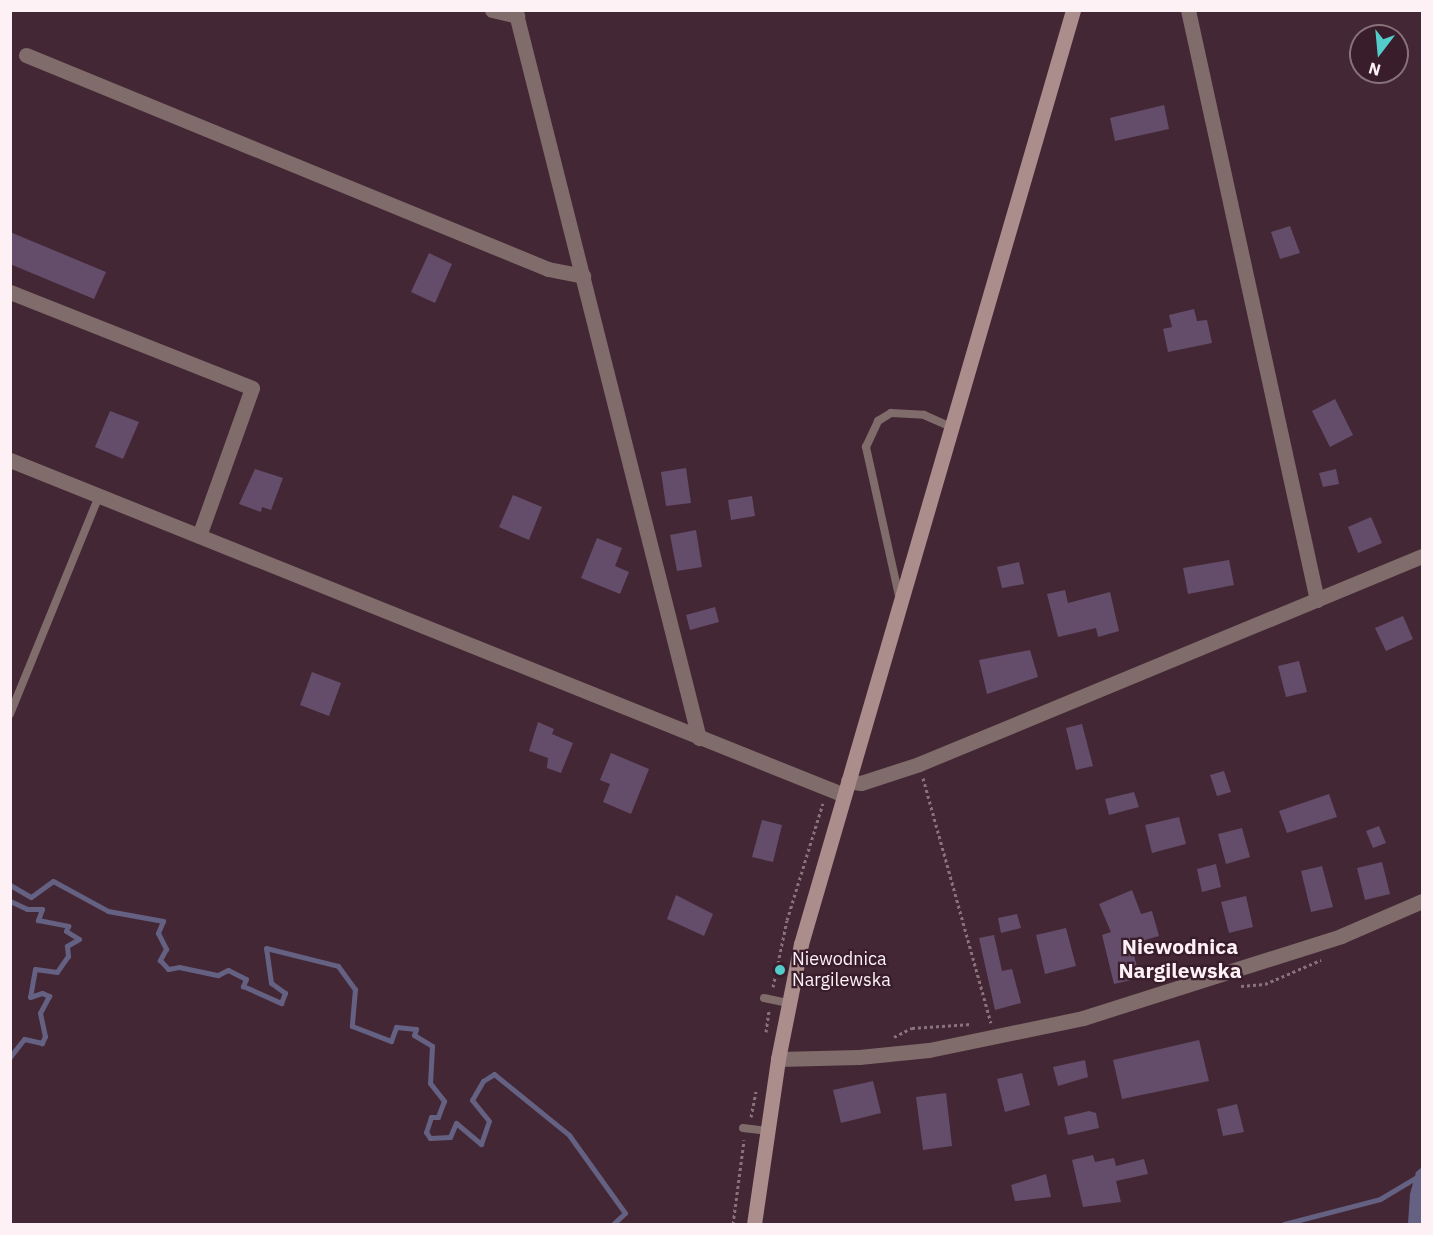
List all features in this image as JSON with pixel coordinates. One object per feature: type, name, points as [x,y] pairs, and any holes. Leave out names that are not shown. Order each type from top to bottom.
[{"type":"street","points":[[492,10],[516,13],[699,738]]},
{"type":"street","points":[[754,1224],[788,1003],[846,788],[1073,10]]},
{"type":"street","points":[[1188,10],[1317,600]]},
{"type":"street","points":[[26,55],[549,269],[583,276]]},
{"type":"street","points":[[10,292],[252,388],[199,537]]},
{"type":"street","points":[[10,460],[699,738],[846,788],[919,764],[1422,556]]},
{"type":"street","points":[[778,1059],[859,1057],[929,1050],[1083,1018],[1341,936],[1422,901]]},
{"type":"lane","points":[[900,602],[866,447],[878,421],[891,413],[924,415],[951,428]]},
{"type":"lane","points":[[10,714],[99,496]]},
{"type":"lane","points":[[764,998],[788,1003]]},
{"type":"lane","points":[[743,1128],[768,1131]]},
{"type":"path","points":[[919,764],[991,1025]]},
{"type":"path","points":[[887,1040],[912,1028],[951,1023],[991,1025],[1002,1023]]},
{"type":"shaded area","points":[[1422,1167],[1422,1224],[1408,1224],[1410,1194],[1416,1172]]},
{"type":"building","points":[[1164,105],[1169,129],[1115,141],[1110,118]]},
{"type":"building","points":[[1290,226],[1300,253],[1280,259],[1271,232]]},
{"type":"building","points":[[10,232],[106,272],[94,299],[10,264]]},
{"type":"building","points":[[429,253],[452,264],[435,303],[411,292]]},
{"type":"building","points":[[1194,309],[1197,321],[1207,320],[1212,343],[1168,352],[1163,329],[1172,327],[1169,315]]},
{"type":"building","points":[[1335,399],[1353,435],[1330,447],[1312,411]]},
{"type":"building","points":[[110,411],[139,422],[123,459],[95,447]]},
{"type":"building","points":[[686,468],[691,503],[666,506],[661,472]]},
{"type":"building","points":[[255,469],[283,478],[271,510],[262,507],[261,512],[239,504]]},
{"type":"building","points":[[1336,469],[1339,484],[1323,487],[1319,473]]},
{"type":"building","points":[[513,495],[542,507],[529,540],[499,527]]},
{"type":"building","points":[[752,496],[755,516],[731,520],[728,500]]},
{"type":"building","points":[[1371,517],[1382,543],[1358,553],[1348,527]]},
{"type":"building","points":[[696,530],[702,567],[677,571],[670,535]]},
{"type":"building","points":[[597,538],[622,548],[615,566],[629,572],[620,594],[581,578]]},
{"type":"building","points":[[1229,560],[1234,585],[1188,594],[1183,568]]},
{"type":"building","points":[[1019,562],[1024,584],[1002,588],[997,567]]},
{"type":"building","points":[[1065,590],[1068,603],[1110,592],[1119,631],[1098,637],[1096,628],[1058,637],[1047,594]]},
{"type":"building","points":[[715,607],[719,622],[690,630],[686,615]]},
{"type":"building","points":[[1403,616],[1413,639],[1386,651],[1375,628]]},
{"type":"building","points":[[1030,650],[1038,677],[987,694],[979,660]]},
{"type":"building","points":[[1299,661],[1307,692],[1286,697],[1278,666]]},
{"type":"building","points":[[312,672],[341,683],[329,716],[300,705]]},
{"type":"building","points":[[538,722],[554,729],[552,734],[573,743],[561,773],[547,768],[548,758],[529,751]]},
{"type":"building","points":[[1082,724],[1093,766],[1076,770],[1066,728]]},
{"type":"building","points":[[611,753],[649,769],[631,814],[603,802],[610,784],[600,780]]},
{"type":"building","points":[[1224,771],[1231,792],[1217,796],[1210,775]]},
{"type":"building","points":[[1134,792],[1139,807],[1109,815],[1105,799]]},
{"type":"building","points":[[1329,794],[1337,817],[1287,833],[1279,811]]},
{"type":"building","points":[[1179,817],[1186,844],[1152,853],[1145,825]]},
{"type":"building","points":[[762,820],[782,825],[773,862],[752,857]]},
{"type":"building","points":[[1379,826],[1386,843],[1373,848],[1366,831]]},
{"type":"building","points":[[1242,828],[1250,857],[1226,864],[1218,834]]},
{"type":"building","points":[[1382,862],[1390,894],[1365,900],[1357,868]]},
{"type":"building","points":[[1216,864],[1221,887],[1202,892],[1197,869]]},
{"type":"building","points":[[1322,866],[1333,907],[1311,912],[1301,871]]},
{"type":"building","points":[[1132,890],[1141,914],[1152,911],[1159,936],[1131,944],[1140,978],[1114,984],[1102,935],[1111,932],[1099,904]]},
{"type":"building","points":[[676,895],[713,914],[704,936],[667,919]]},
{"type":"building","points":[[1246,896],[1253,927],[1229,933],[1221,902]]},
{"type":"building","points":[[1017,914],[1021,928],[1001,933],[998,918]]},
{"type":"building","points":[[1066,928],[1076,966],[1045,974],[1036,935]]},
{"type":"building","points":[[994,935],[1002,971],[1012,969],[1021,1003],[995,1010],[979,938]]},
{"type":"building","points":[[1199,1040],[1209,1081],[1122,1099],[1113,1060]]},
{"type":"building","points":[[1085,1060],[1088,1077],[1058,1086],[1053,1067]]},
{"type":"building","points":[[1022,1073],[1030,1105],[1005,1112],[997,1079]]},
{"type":"building","points":[[873,1081],[881,1113],[841,1123],[833,1090]]},
{"type":"building","points":[[946,1093],[952,1146],[923,1150],[916,1097]]},
{"type":"building","points":[[1237,1104],[1244,1132],[1223,1136],[1217,1109]]},
{"type":"building","points":[[1089,1111],[1096,1113],[1099,1128],[1068,1135],[1064,1117]]},
{"type":"building","points":[[1093,1155],[1095,1162],[1114,1158],[1116,1166],[1144,1159],[1148,1174],[1116,1181],[1121,1202],[1083,1207],[1072,1160]]},
{"type":"building","points":[[1046,1174],[1051,1197],[1015,1201],[1011,1185]]},
{"type":"waterway","points":[[10,885],[31,897],[53,881],[108,911],[163,921],[158,933],[166,949],[160,960],[168,969],[179,967],[218,975],[228,970],[246,979],[243,986],[281,1003],[285,993],[271,983],[266,948],[338,966],[355,989],[352,1026],[391,1041],[396,1027],[416,1029],[414,1035],[432,1046],[430,1083],[444,1101],[438,1117],[431,1117],[426,1132],[430,1138],[450,1137],[456,1123],[481,1144],[489,1121],[472,1100],[483,1081],[494,1074],[569,1135],[625,1213],[613,1224]]},
{"type":"waterway","points":[[10,901],[27,909],[42,909],[38,920],[68,926],[66,931],[79,939],[67,946],[68,956],[57,972],[35,969],[30,997],[42,993],[49,996],[40,1013],[45,1036],[42,1043],[24,1039],[10,1057]]},
{"type":"waterway","points":[[1284,1224],[1380,1199],[1422,1174]]},
{"type":"place","name":"Niewodnica Nargilewska","points":[[780,970]]},
{"type":"district","name":"Niewodnica Nargilewska","points":[[1180,958]]}]
